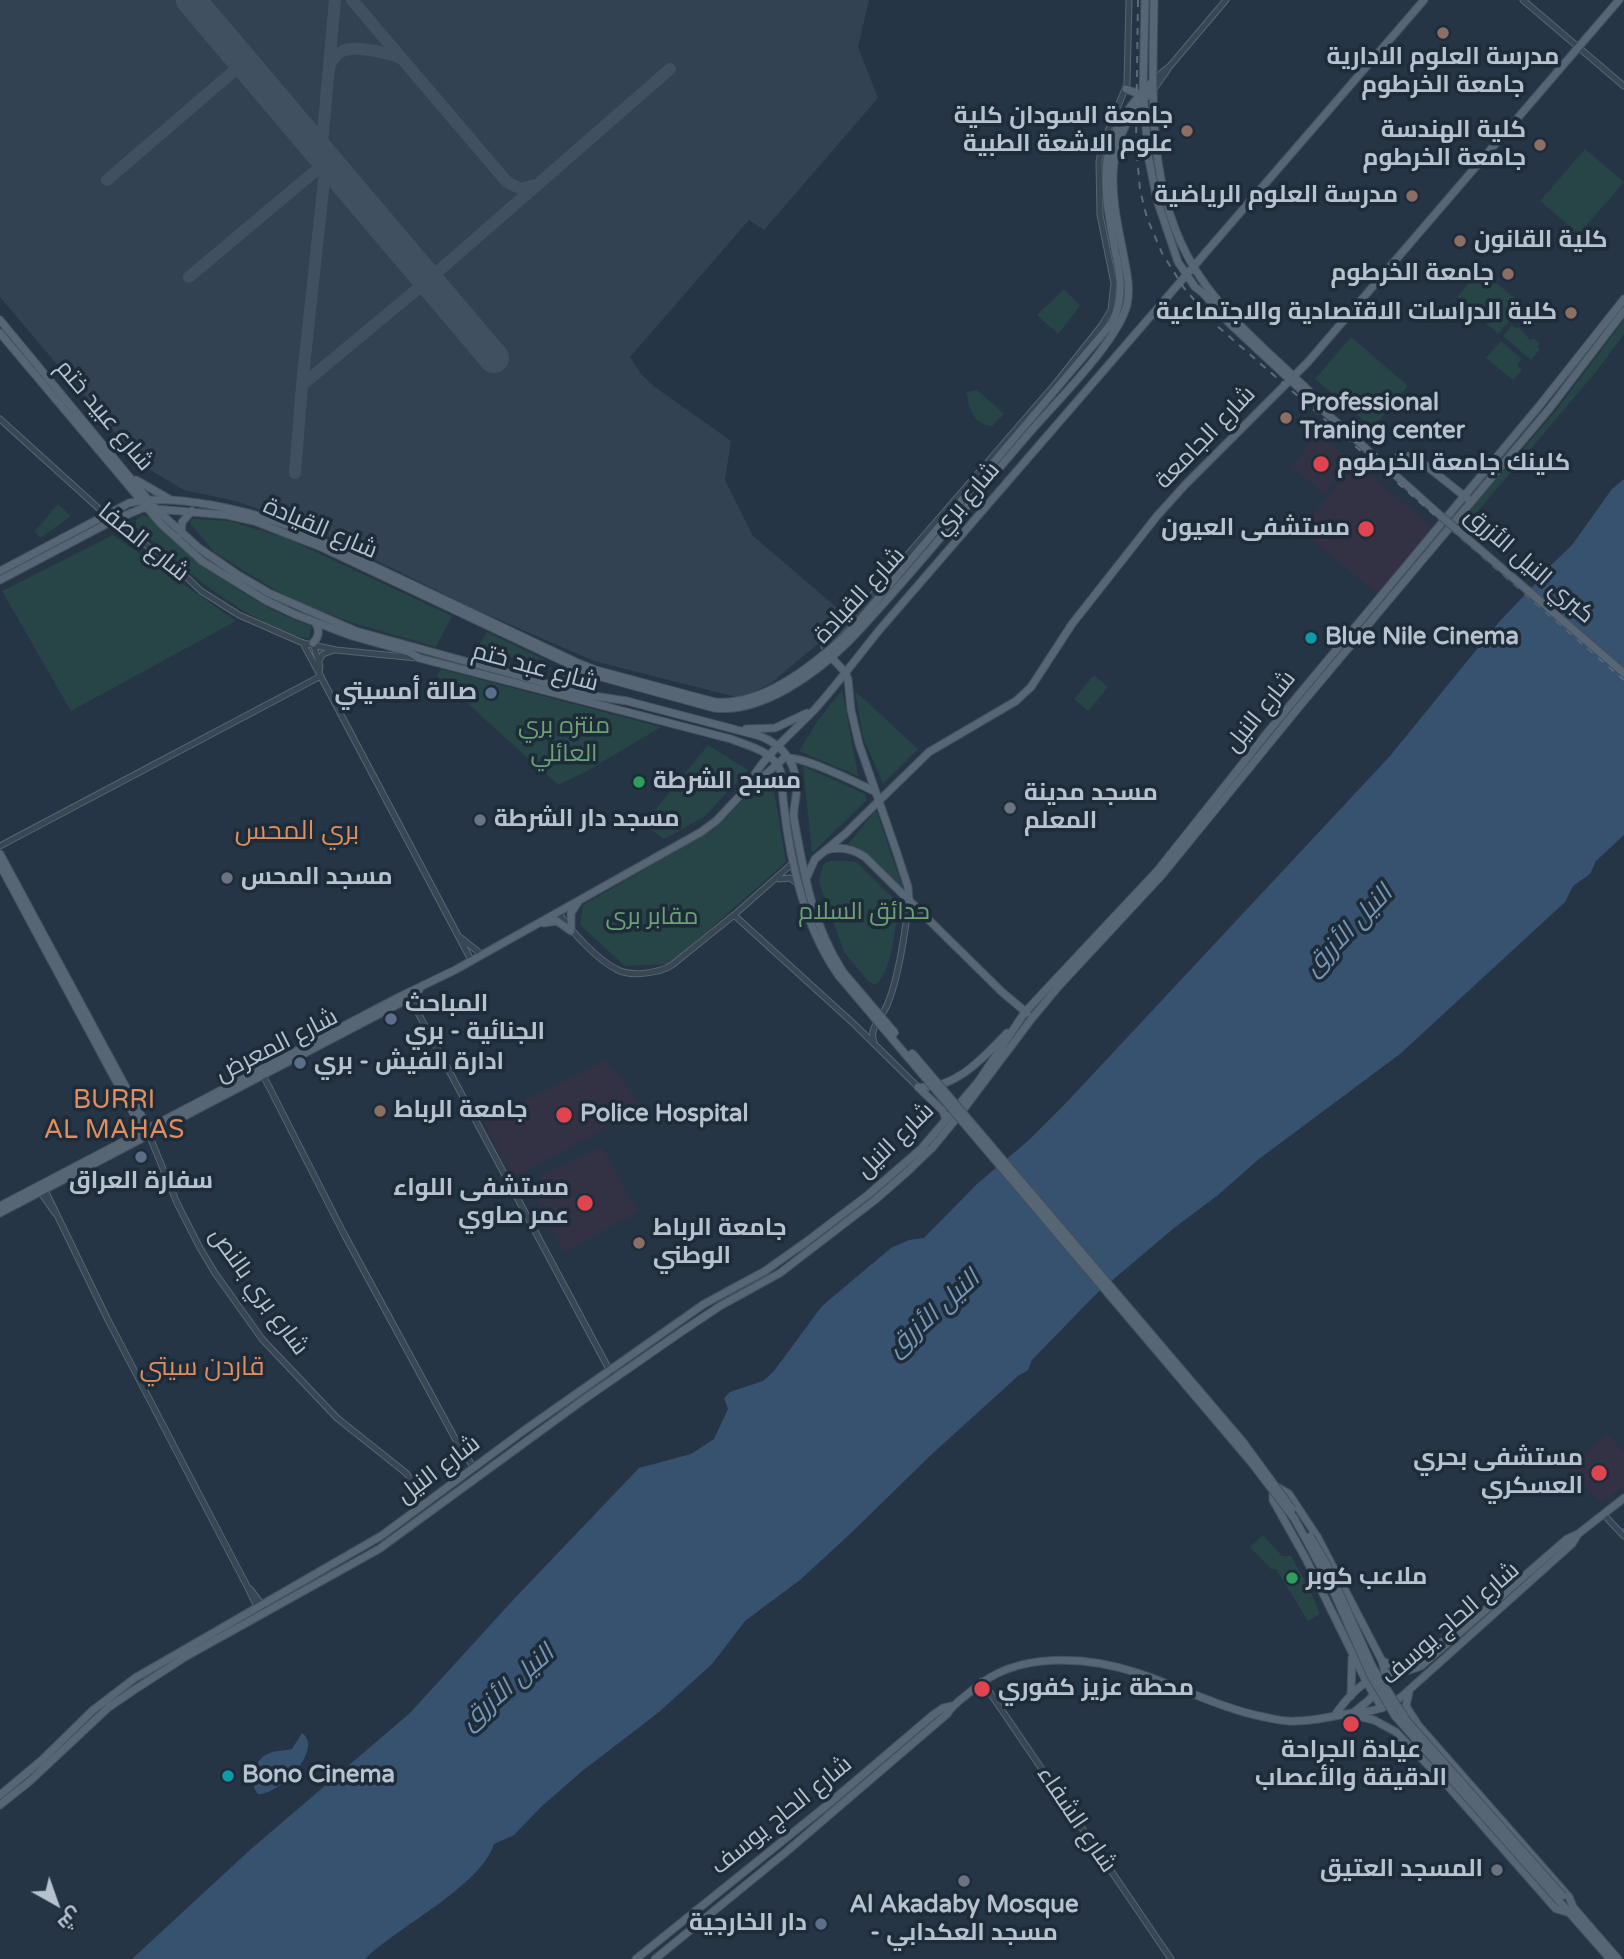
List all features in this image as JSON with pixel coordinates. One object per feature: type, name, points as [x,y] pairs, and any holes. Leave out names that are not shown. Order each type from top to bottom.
[{"type":"main road","points":[[1145,0],[1142,94],[1151,174],[1183,278],[1230,324],[1305,387],[1389,467]]},
{"type":"main road","points":[[1154,0],[1154,137],[1163,195],[1173,224],[1194,267],[1234,319],[1292,377],[1389,467],[1624,671]]},
{"type":"main road","name":"شارع بري","points":[[770,756],[817,707],[881,628],[1424,0]]},
{"type":"main road","name":"شارع الجامعة","points":[[806,879],[813,862],[823,851],[929,752],[1016,701],[1031,687],[1072,624],[1150,525],[1185,485],[1308,362],[1619,0]]},
{"type":"main road","points":[[1142,94],[1153,80]]},
{"type":"main road","points":[[1126,89],[1142,94]]},
{"type":"main road","name":"شارع القيادة","points":[[149,505],[174,502],[237,510],[271,519],[323,541],[575,668],[682,701],[714,708],[732,709],[756,704],[770,697],[852,629],[1105,334],[1118,312],[1122,290],[1106,205],[1106,158],[1120,121],[1142,94],[1153,90]]},
{"type":"main road","name":"شارع النيل","points":[[0,1795],[42,1760],[93,1710],[117,1692],[184,1648],[379,1549],[706,1315],[780,1273],[890,1187],[933,1147],[960,1114],[1029,1014],[1158,870],[1624,299]]},
{"type":"main road","name":"شارع النيل","points":[[0,1805],[39,1774],[110,1707],[185,1657],[381,1536],[704,1304],[765,1271],[806,1242],[921,1149],[978,1082],[1013,1029],[1162,875],[1307,696],[1550,408],[1624,311]]},
{"type":"main road","name":"شارع عبيد ختم","points":[[0,320],[130,475],[149,505],[181,534]]},
{"type":"main road","name":"شارع عبيد ختم","points":[[0,333],[112,466]]},
{"type":"main road","points":[[1305,387],[1304,372],[1308,362]]},
{"type":"main road","points":[[1389,467],[1402,456],[1418,457],[1471,501]]},
{"type":"main road","name":"شارع عبد ختم","points":[[112,466],[176,538],[214,569],[265,600],[316,624],[409,652],[419,658],[731,739],[770,756],[777,762]]},
{"type":"main road","points":[[130,475],[150,490],[174,502]]},
{"type":"main road","points":[[0,571],[129,503],[149,505]]},
{"type":"main road","points":[[0,580],[114,520],[149,505]]},
{"type":"main road","name":"شارع القيادة","points":[[149,505],[243,518],[286,532],[578,663],[608,674],[715,702],[754,698],[782,683],[827,652]]},
{"type":"main road","points":[[181,534],[183,522],[192,512]]},
{"type":"main road","name":"شارع عبد ختم","points":[[181,534],[269,593],[340,625],[588,695],[627,701],[760,736],[780,747],[789,757]]},
{"type":"main road","points":[[313,643],[319,629],[316,624]]},
{"type":"main road","points":[[827,652],[845,673],[852,720],[908,887],[909,902]]},
{"type":"main road","points":[[575,668],[568,669],[566,676],[588,695]]},
{"type":"main road","points":[[726,728],[775,728],[817,707]]},
{"type":"main road","name":"شارع المعرض","points":[[0,1206],[41,1188],[409,995],[709,827],[749,786],[770,756]]},
{"type":"main road","points":[[789,757],[874,790]]},
{"type":"main road","points":[[789,757],[794,772],[796,794],[794,819],[806,879],[818,925],[841,974]]},
{"type":"main road","name":"شارع المعرض","points":[[749,786],[756,783],[777,762],[789,757]]},
{"type":"main road","points":[[777,762],[799,885],[817,942],[841,974],[1192,1381],[1275,1489],[1326,1563],[1373,1668],[1406,1721],[1611,1959]]},
{"type":"main road","points":[[823,851],[837,848],[857,852],[1002,992],[1029,1014]]},
{"type":"main road","name":"شارع بري بالنص","points":[[0,854],[147,1133]]},
{"type":"main road","name":"شارع بري بالنص","points":[[0,865],[147,1133]]},
{"type":"main road","points":[[571,930],[571,913],[579,900]]},
{"type":"main road","points":[[533,926],[557,921],[571,930]]},
{"type":"main road","points":[[918,1087],[930,1088],[958,1077],[983,1058],[1013,1029]]},
{"type":"main road","points":[[918,1087],[943,1111],[946,1120]]},
{"type":"main road","name":"شارع المعرض","points":[[0,1213],[41,1188]]},
{"type":"main road","points":[[1275,1489],[1273,1500],[1382,1708]]},
{"type":"main road","points":[[1275,1489],[1289,1494],[1318,1538],[1387,1675],[1373,1695],[1351,1713]]},
{"type":"main road","name":"شارع الحاج يوسف","points":[[1335,1715],[1351,1696],[1367,1683],[1421,1666],[1567,1539],[1578,1534],[1624,1498]]},
{"type":"main road","name":"شارع الحاج يوسف","points":[[655,1959],[880,1772],[982,1681],[1014,1667],[1049,1660],[1097,1664],[1137,1673],[1209,1701],[1263,1717],[1295,1722],[1382,1708],[1410,1689],[1572,1544],[1578,1534]]},
{"type":"main road","points":[[1382,1661],[1394,1667],[1407,1664],[1459,1633]]},
{"type":"main road","points":[[1351,1696],[1352,1654]]},
{"type":"main road","points":[[1410,1689],[1406,1706],[1418,1725],[1569,1897],[1572,1911],[1618,1959]]},
{"type":"main road","name":"شارع الحاج يوسف","points":[[636,1959],[933,1716],[943,1708],[952,1706]]},
{"type":"main road","points":[[1351,1713],[1396,1731],[1556,1909],[1572,1911]]},
{"type":"main road","points":[[694,1912],[701,1920]]},
{"type":"street","name":"شارع القيادة","points":[[1048,402],[1111,310],[1114,283],[1100,215],[1099,161],[1103,142],[1126,89],[1129,0]]},
{"type":"street","points":[[1153,80],[1170,66],[1226,0]]},
{"type":"street","points":[[1523,0],[1624,86]]},
{"type":"street","points":[[1153,90],[1165,77],[1170,66]]},
{"type":"street","name":"شارع الصفا","points":[[0,419],[106,514],[226,608],[251,622],[303,643],[336,650],[419,658]]},
{"type":"street","points":[[303,643],[471,960]]},
{"type":"street","points":[[313,643],[320,675]]},
{"type":"street","points":[[318,662],[323,654],[336,650]]},
{"type":"street","points":[[0,846],[320,675]]},
{"type":"street","points":[[558,912],[571,930],[616,970],[653,972],[672,965],[776,880],[794,862]]},
{"type":"street","points":[[776,880],[790,878],[799,885]]},
{"type":"street","points":[[875,1045],[873,1027],[889,1000],[905,934],[909,902]]},
{"type":"street","points":[[734,915],[918,1087]]},
{"type":"street","points":[[458,936],[481,954]]},
{"type":"street","points":[[409,995],[615,1378]]},
{"type":"street","points":[[261,1072],[344,1234],[451,1431],[474,1468]]},
{"type":"street","name":"شارع بري بالنص","points":[[147,1133],[200,1248],[262,1339],[333,1414],[406,1473],[429,1502]]},
{"type":"street","points":[[41,1188],[90,1283],[97,1303],[262,1610]]},
{"type":"street","points":[[1604,1515],[1624,1536]]},
{"type":"street","name":"شارع الشفاء","points":[[982,1681],[1171,1959]]},
{"type":"shaded area","points":[[0,0],[869,0],[858,47],[878,98],[764,230],[749,220],[630,357],[641,374],[655,387],[731,441],[725,480],[753,536],[849,618],[771,683],[736,697],[594,661],[470,607],[303,524],[235,501],[184,490],[142,465],[0,297]]},
{"type":"shaded area","name":"كلينك جامعة الخرطوم","points":[[1318,434],[1351,461],[1325,494],[1291,467]]},
{"type":"shaded area","name":"مستشفى العيون","points":[[1356,463],[1433,527],[1377,594],[1300,530]]},
{"type":"shaded area","name":"Police Hospital","points":[[606,1060],[644,1108],[512,1178],[483,1122]]},
{"type":"shaded area","name":"مستشفى اللواء عمر صاوي","points":[[600,1148],[638,1212],[564,1252],[533,1195],[545,1188],[541,1175]]},
{"type":"shaded area","name":"مستشفى بحري العسكري","points":[[1608,1434],[1624,1453],[1624,1485],[1602,1504],[1577,1480],[1570,1466]]},
{"type":"green space","points":[[1585,149],[1624,182],[1579,234],[1540,201]]},
{"type":"green space","points":[[1480,270],[1523,305],[1498,334],[1457,297]]},
{"type":"green space","points":[[1064,289],[1080,306],[1058,334],[1037,315]]},
{"type":"green space","points":[[1624,320],[1624,334],[1595,373],[1478,511],[1463,525],[1458,524],[1554,413]]},
{"type":"green space","points":[[1512,325],[1517,329],[1519,327],[1530,340],[1533,338],[1540,343],[1537,346],[1540,349],[1531,360],[1503,336]]},
{"type":"green space","points":[[1351,337],[1408,386],[1373,428],[1315,379]]},
{"type":"green space","points":[[1501,341],[1522,359],[1517,365],[1522,370],[1513,380],[1486,358]]},
{"type":"green space","points":[[977,390],[1004,414],[992,426],[976,419],[971,410],[966,392]]},
{"type":"green space","points":[[58,504],[71,516],[40,538],[35,531]]},
{"type":"green space","points":[[142,515],[157,522],[199,562],[239,590],[281,614],[311,626],[309,639],[258,619],[211,589],[136,528],[136,520]]},
{"type":"green space","points":[[192,519],[229,521],[286,538],[452,616],[436,647],[353,623],[277,591],[214,552],[190,523]]},
{"type":"green space","points":[[113,535],[236,621],[71,711],[2,591]]},
{"type":"green space","points":[[487,632],[545,660],[473,654]]},
{"type":"green space","name":"منتزه بري العائلي","points":[[441,669],[661,727],[558,785],[437,676]]},
{"type":"green space","points":[[1094,675],[1108,687],[1088,711],[1074,699]]},
{"type":"green space","points":[[842,690],[858,776],[799,751]]},
{"type":"green space","points":[[855,691],[918,749],[883,784],[863,737]]},
{"type":"green space","points":[[708,745],[748,770],[704,817],[664,839],[644,824]]},
{"type":"green space","name":"حدائق السلام","points":[[803,766],[865,794],[867,800],[812,853]]},
{"type":"green space","name":"مقابر برى","points":[[766,777],[772,779],[786,862],[670,964],[625,966],[580,925],[583,905],[714,829]]},
{"type":"green space","name":"حدائق السلام","points":[[876,810],[904,891],[864,852],[848,844]]},
{"type":"green space","name":"حدائق السلام","points":[[857,862],[897,902],[895,934],[889,959],[886,970],[875,985],[868,981],[844,952],[819,882],[823,864]]},
{"type":"green space","name":"ملاعب كوبر","points":[[1263,1535],[1282,1556],[1291,1556],[1320,1614],[1308,1621],[1276,1569],[1271,1569],[1250,1547]]},
{"type":"water","name":"النيل الأزرق","points":[[1624,479],[1624,835],[1596,861],[1590,874],[1573,886],[1565,902],[1400,1054],[1259,1159],[1095,1295],[1032,1360],[1028,1370],[932,1454],[800,1580],[745,1621],[712,1664],[659,1712],[581,1772],[514,1835],[494,1844],[486,1860],[455,1891],[365,1959],[132,1959],[251,1849],[410,1713],[639,1468],[691,1454],[714,1439],[728,1409],[724,1398],[730,1392],[763,1381],[774,1371],[822,1306],[891,1248],[909,1240],[924,1238],[977,1184],[1029,1140],[1390,756],[1499,622],[1572,545],[1612,489]]},
{"type":"water","points":[[302,1733],[308,1740],[308,1750],[296,1770],[277,1788],[258,1794],[253,1783],[256,1765],[264,1756],[273,1752],[292,1749]]},
{"type":"taxiway","points":[[295,473],[326,162],[322,144],[335,0]]},
{"type":"taxiway","points":[[352,0],[507,182],[521,189],[535,185]]},
{"type":"taxiway","points":[[329,67],[337,55],[350,49],[391,54],[402,59]]},
{"type":"taxiway","points":[[107,180],[242,64]]},
{"type":"taxiway","points":[[302,385],[427,281],[670,69]]},
{"type":"taxiway","points":[[189,277],[326,162]]},
{"type":"runway","points":[[191,0],[494,358]]},
{"type":"railway","points":[[1138,0],[1136,144],[1140,190],[1147,218],[1162,253],[1184,288],[1215,324],[1624,680]]},
{"type":"place","name":"مدرسة العلوم الادارية جامعة الخرطوم","points":[[1443,33]]},
{"type":"place","name":"جامعة السودان كلية علوم الاشعة الطبية","points":[[1187,131]]},
{"type":"place","name":"كلية الهندسة جامعة الخرطوم","points":[[1540,145]]},
{"type":"place","name":"مدرسة العلوم الرياضية","points":[[1412,196]]},
{"type":"place","name":"كلية القانون","points":[[1460,241]]},
{"type":"place","name":"جامعة الخرطوم","points":[[1508,274]]},
{"type":"place","name":"كلية الدراسات الاقتصادية والاجتماعية","points":[[1571,313]]},
{"type":"place","name":"Professional Traning center","points":[[1286,418]]},
{"type":"place","name":"كلينك جامعة الخرطوم","points":[[1321,464]]},
{"type":"place","name":"مستشفى العيون","points":[[1366,529]]},
{"type":"place","name":"Blue Nile Cinema","points":[[1311,638]]},
{"type":"place","name":"صالة أمسيتي","points":[[491,693]]},
{"type":"place","name":"مسبح الشرطة","points":[[639,782]]},
{"type":"place","name":"مسجد مدينة المعلم","points":[[1010,808]]},
{"type":"place","name":"مسجد دار الشرطة","points":[[480,820]]},
{"type":"place","name":"مسجد المحس","points":[[227,878]]},
{"type":"place","name":"المباحث الجنائية - بري","points":[[391,1019]]},
{"type":"place","name":"ادارة الفيش - بري","points":[[300,1063]]},
{"type":"place","name":"جامعة الرباط","points":[[380,1111]]},
{"type":"place","name":"Police Hospital","points":[[564,1115]]},
{"type":"place","name":"سفارة العراق","points":[[141,1157]]},
{"type":"place","name":"مستشفى اللواء عمر صاوي","points":[[585,1203]]},
{"type":"place","name":"جامعة الرباط الوطني","points":[[639,1243]]},
{"type":"place","name":"مستشفى بحري العسكري","points":[[1599,1473]]},
{"type":"place","name":"ملاعب كوبر","points":[[1292,1578]]},
{"type":"place","name":"محطة عزيز كفوري","points":[[982,1689]]},
{"type":"place","name":"عيادة الجراحة الدقيقة والأعصاب","points":[[1351,1724]]},
{"type":"place","name":"Bono Cinema","points":[[228,1776]]},
{"type":"place","name":"المسجد العتيق","points":[[1497,1870]]},
{"type":"place","name":"Al Akadaby Mosque - مسجد العكدابي","points":[[964,1881]]},
{"type":"place","name":"دار الخارجية","points":[[821,1924]]},
{"type":"district","name":"بري المحس","points":[[297,832]]},
{"type":"district","name":"BURRI AL MAHAS","points":[[114,1116]]},
{"type":"district","name":"قاردن سيتي","points":[[202,1368]]}]
